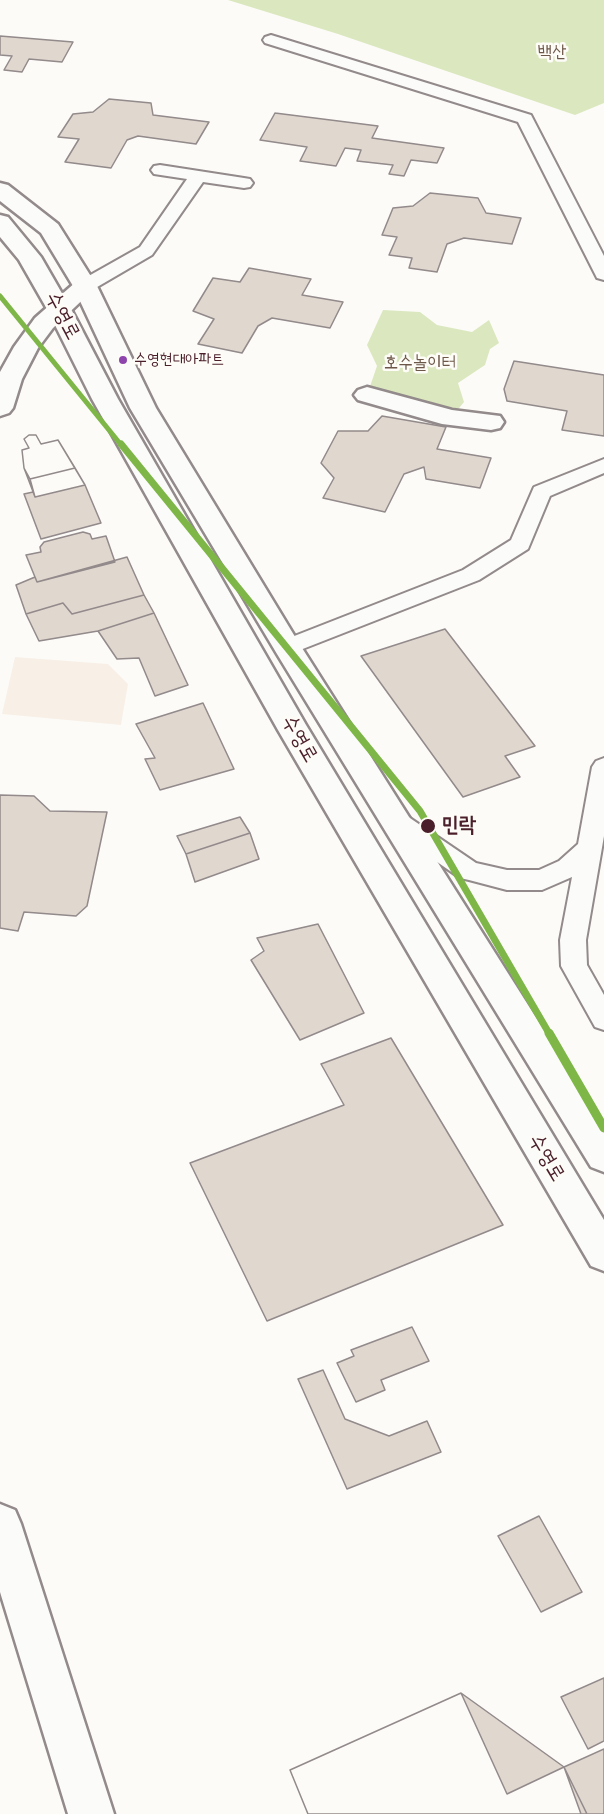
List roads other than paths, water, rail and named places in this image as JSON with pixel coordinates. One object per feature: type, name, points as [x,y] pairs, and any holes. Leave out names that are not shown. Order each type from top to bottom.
[{"type":"main road","name":"수영로","points":[[0,190],[50,229],[85,286],[143,408],[287,647],[604,1155]]},
{"type":"main road","name":"수영로","points":[[0,222],[29,257],[60,309],[105,399],[293,730],[604,1254]]},
{"type":"main road","points":[[0,408],[9,379],[26,347],[44,323],[85,286]]},
{"type":"main road","points":[[367,395],[451,418],[491,422]]},
{"type":"main road","points":[[0,1524],[91,1814]]},
{"type":"lane","points":[[271,40],[525,119],[604,274]]},
{"type":"lane","points":[[160,170],[244,183]]},
{"type":"lane","points":[[85,286],[146,251],[198,176]]},
{"type":"lane","points":[[287,647],[471,576],[520,544],[541,492],[604,465]]},
{"type":"lane","points":[[604,766],[573,940],[574,966],[604,1019]]},
{"type":"lane","points":[[394,819],[469,871],[507,880],[542,879],[568,868],[590,847]]},
{"type":"place","name":"수영현대아파트","points":[[123,360]]},
{"type":"place","name":"민락","points":[[428,826]]},
{"type":"park label","name":"백산","points":[[552,52]]},
{"type":"park label","name":"호수놀이터","points":[[420,363]]}]
